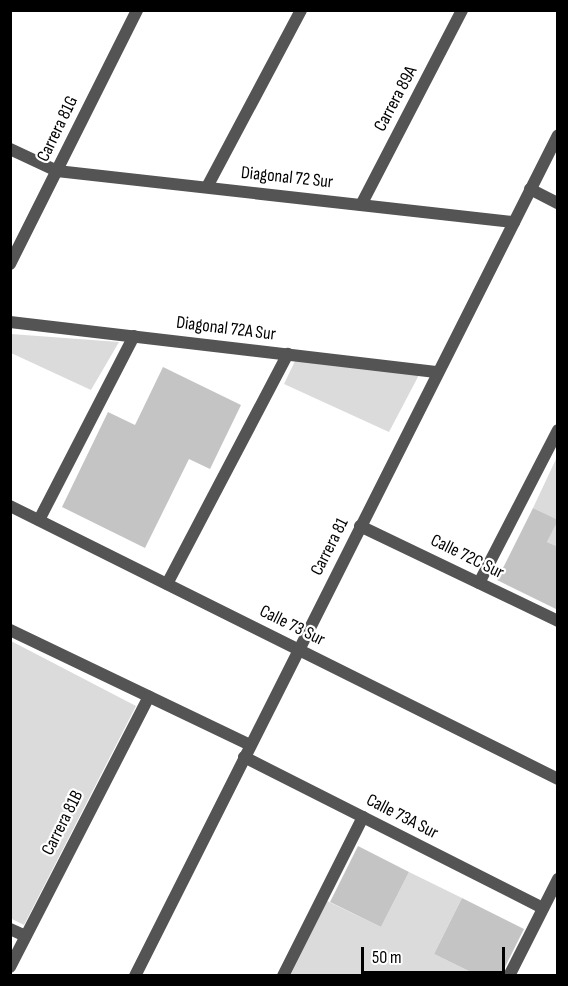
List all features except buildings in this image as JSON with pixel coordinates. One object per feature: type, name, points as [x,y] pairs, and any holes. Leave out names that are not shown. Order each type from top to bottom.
[{"type":"street","name":"Carrera 81G","points":[[10,264],[137,10]]},
{"type":"street","points":[[207,188],[301,10]]},
{"type":"street","name":"Carrera 89A","points":[[361,205],[462,10]]},
{"type":"street","name":"Carrera 81","points":[[135,975],[558,135]]},
{"type":"street","name":"Diagonal 72 Sur","points":[[10,149],[57,171],[514,222]]},
{"type":"street","points":[[530,189],[558,202]]},
{"type":"street","name":"Diagonal 72A Sur","points":[[10,322],[438,372]]},
{"type":"street","points":[[39,520],[134,336]]},
{"type":"street","points":[[167,584],[288,354]]},
{"type":"street","points":[[479,583],[558,430]]},
{"type":"street","name":"Calle 73 Sur","points":[[12,510],[39,520],[558,779]]},
{"type":"street","name":"Calle 72C Sur","points":[[360,526],[558,621]]},
{"type":"street","points":[[10,630],[250,745]]},
{"type":"street","name":"Carrera 81B","points":[[10,967],[149,697]]},
{"type":"street","name":"Calle 73A Sur","points":[[244,758],[543,908]]},
{"type":"street","points":[[283,975],[363,817]]},
{"type":"street","points":[[509,975],[558,879]]},
{"type":"street","points":[[10,929],[26,936]]},
{"type":"shaded area","points":[[11,334],[119,342],[91,390],[11,353]]},
{"type":"shaded area","points":[[296,359],[420,373],[389,432],[284,384]]},
{"type":"shaded area","points":[[557,457],[557,520],[533,508]]},
{"type":"shaded area","points":[[557,520],[557,547],[547,542]]},
{"type":"shaded area","points":[[11,641],[136,706],[24,925],[10,918]]},
{"type":"shaded area","points":[[409,872],[462,898],[434,954],[477,975],[290,976],[327,901],[381,927]]}]
